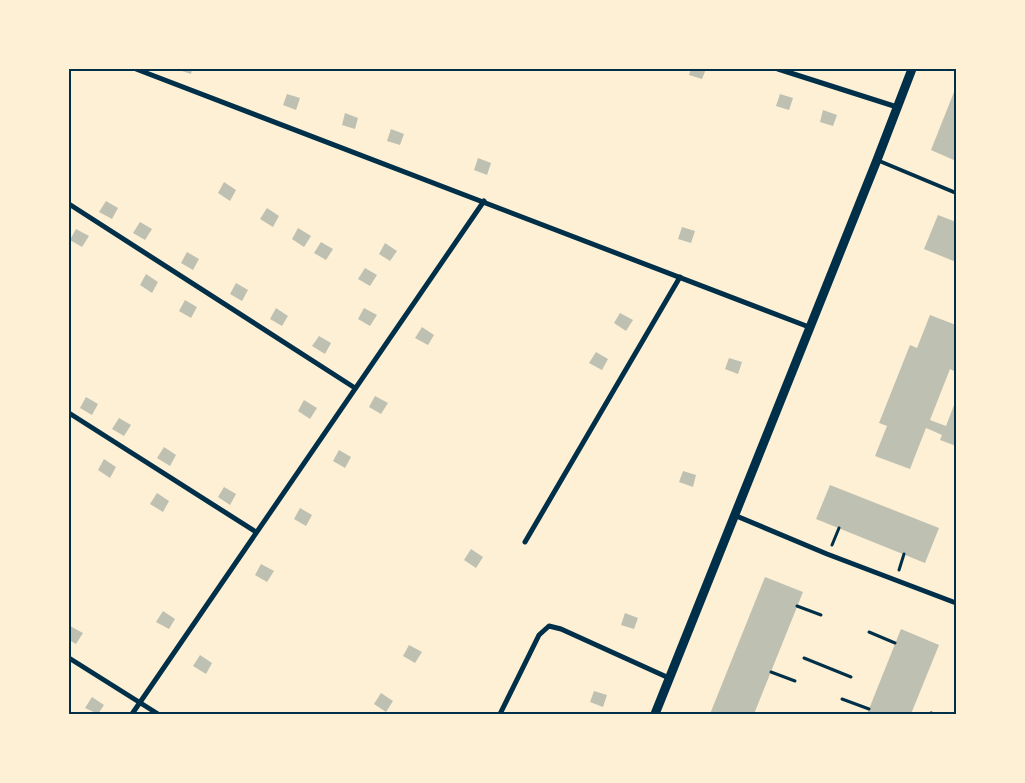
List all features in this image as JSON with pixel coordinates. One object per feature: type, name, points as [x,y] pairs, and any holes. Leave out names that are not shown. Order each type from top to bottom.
[{"type":"street","points":[[136,69],[809,327]]},
{"type":"street","points":[[778,69],[896,107]]},
{"type":"street","points":[[655,714],[912,69]]},
{"type":"street","points":[[132,714],[484,201]]},
{"type":"street","points":[[69,204],[355,388]]},
{"type":"street","points":[[525,542],[680,277]]},
{"type":"street","points":[[69,413],[256,532]]},
{"type":"street","points":[[734,515],[827,554],[956,603]]},
{"type":"street","points":[[500,714],[539,635],[549,626],[561,629],[669,678]]},
{"type":"street","points":[[69,658],[158,714]]},
{"type":"lane","points":[[877,160],[956,193]]},
{"type":"path","points":[[827,554],[839,528]]},
{"type":"path","points":[[797,606],[821,615]]},
{"type":"path","points":[[869,632],[895,643]]},
{"type":"path","points":[[804,658],[851,677]]},
{"type":"path","points":[[771,672],[794,681]]},
{"type":"path","points":[[842,698],[869,710]]},
{"type":"building","points":[[176,69],[192,69],[191,74]]},
{"type":"building","points":[[691,69],[706,69],[702,79],[689,75]]},
{"type":"building","points":[[956,87],[956,161],[931,150]]},
{"type":"building","points":[[287,94],[300,98],[296,110],[283,105]]},
{"type":"building","points":[[780,94],[793,98],[789,110],[776,106]]},
{"type":"building","points":[[823,110],[837,115],[833,126],[820,122]]},
{"type":"building","points":[[345,113],[358,118],[355,129],[342,125]]},
{"type":"building","points":[[391,129],[404,134],[400,145],[387,141]]},
{"type":"building","points":[[478,158],[491,163],[487,175],[474,170]]},
{"type":"building","points":[[224,182],[236,190],[230,201],[218,193]]},
{"type":"building","points":[[106,201],[118,208],[112,219],[99,212]]},
{"type":"building","points":[[267,208],[279,216],[273,227],[260,219]]},
{"type":"building","points":[[938,215],[956,222],[956,262],[924,249]]},
{"type":"building","points":[[140,222],[152,229],[145,240],[133,233]]},
{"type":"building","points":[[682,227],[695,231],[691,243],[678,239]]},
{"type":"building","points":[[298,228],[311,236],[304,247],[292,239]]},
{"type":"building","points":[[76,229],[89,236],[82,247],[70,240]]},
{"type":"building","points":[[321,242],[333,249],[326,260],[314,253]]},
{"type":"building","points":[[385,243],[397,251],[390,261],[379,254]]},
{"type":"building","points":[[187,252],[199,259],[193,270],[181,263]]},
{"type":"building","points":[[365,268],[377,275],[370,286],[358,279]]},
{"type":"building","points":[[146,274],[158,282],[152,293],[140,285]]},
{"type":"building","points":[[236,283],[248,290],[242,301],[230,294]]},
{"type":"building","points":[[185,300],[197,307],[191,318],[179,311]]},
{"type":"building","points":[[276,308],[288,316],[282,326],[270,319]]},
{"type":"building","points":[[364,308],[377,315],[370,326],[358,319]]},
{"type":"building","points":[[620,313],[633,320],[626,331],[614,323]]},
{"type":"building","points":[[930,315],[956,325],[956,372],[950,369],[930,420],[946,426],[954,405],[956,406],[956,446],[940,440],[942,435],[926,428],[910,469],[875,456],[887,426],[879,423],[910,345],[917,348]]},
{"type":"building","points":[[422,327],[434,335],[428,345],[415,338]]},
{"type":"building","points":[[319,336],[331,343],[325,354],[312,346]]},
{"type":"building","points":[[596,352],[608,359],[602,370],[589,363]]},
{"type":"building","points":[[729,358],[742,362],[738,374],[725,369]]},
{"type":"building","points":[[375,396],[388,403],[381,414],[369,407]]},
{"type":"building","points":[[86,397],[98,404],[92,415],[80,408]]},
{"type":"building","points":[[304,400],[317,408],[310,419],[298,411]]},
{"type":"building","points":[[119,418],[131,425],[124,436],[112,429]]},
{"type":"building","points":[[164,447],[176,455],[170,466],[157,458]]},
{"type":"building","points":[[339,450],[351,457],[345,468],[333,461]]},
{"type":"building","points":[[104,459],[116,467],[110,478],[98,470]]},
{"type":"building","points":[[683,471],[696,475],[693,487],[679,482]]},
{"type":"building","points":[[830,485],[939,528],[925,563],[816,519]]},
{"type":"building","points":[[224,487],[236,494],[230,505],[218,497]]},
{"type":"building","points":[[157,493],[169,501],[163,512],[150,504]]},
{"type":"building","points":[[300,508],[312,515],[306,526],[294,519]]},
{"type":"building","points":[[471,549],[483,557],[476,568],[464,560]]},
{"type":"building","points":[[261,564],[274,571],[267,582],[255,575]]},
{"type":"building","points":[[765,577],[803,592],[754,714],[710,714]]},
{"type":"building","points":[[163,611],[175,619],[169,629],[156,622]]},
{"type":"building","points":[[625,613],[638,618],[634,629],[621,625]]},
{"type":"building","points":[[70,626],[83,633],[76,644],[69,640]]},
{"type":"building","points":[[901,629],[939,645],[911,714],[867,714]]},
{"type":"building","points":[[409,645],[422,652],[415,663],[403,656]]},
{"type":"building","points":[[200,655],[212,663],[206,674],[193,666]]},
{"type":"building","points":[[594,691],[607,695],[603,707],[590,702]]},
{"type":"building","points":[[381,693],[393,701],[386,712],[374,704]]},
{"type":"building","points":[[92,697],[104,705],[98,714],[85,708]]}]
